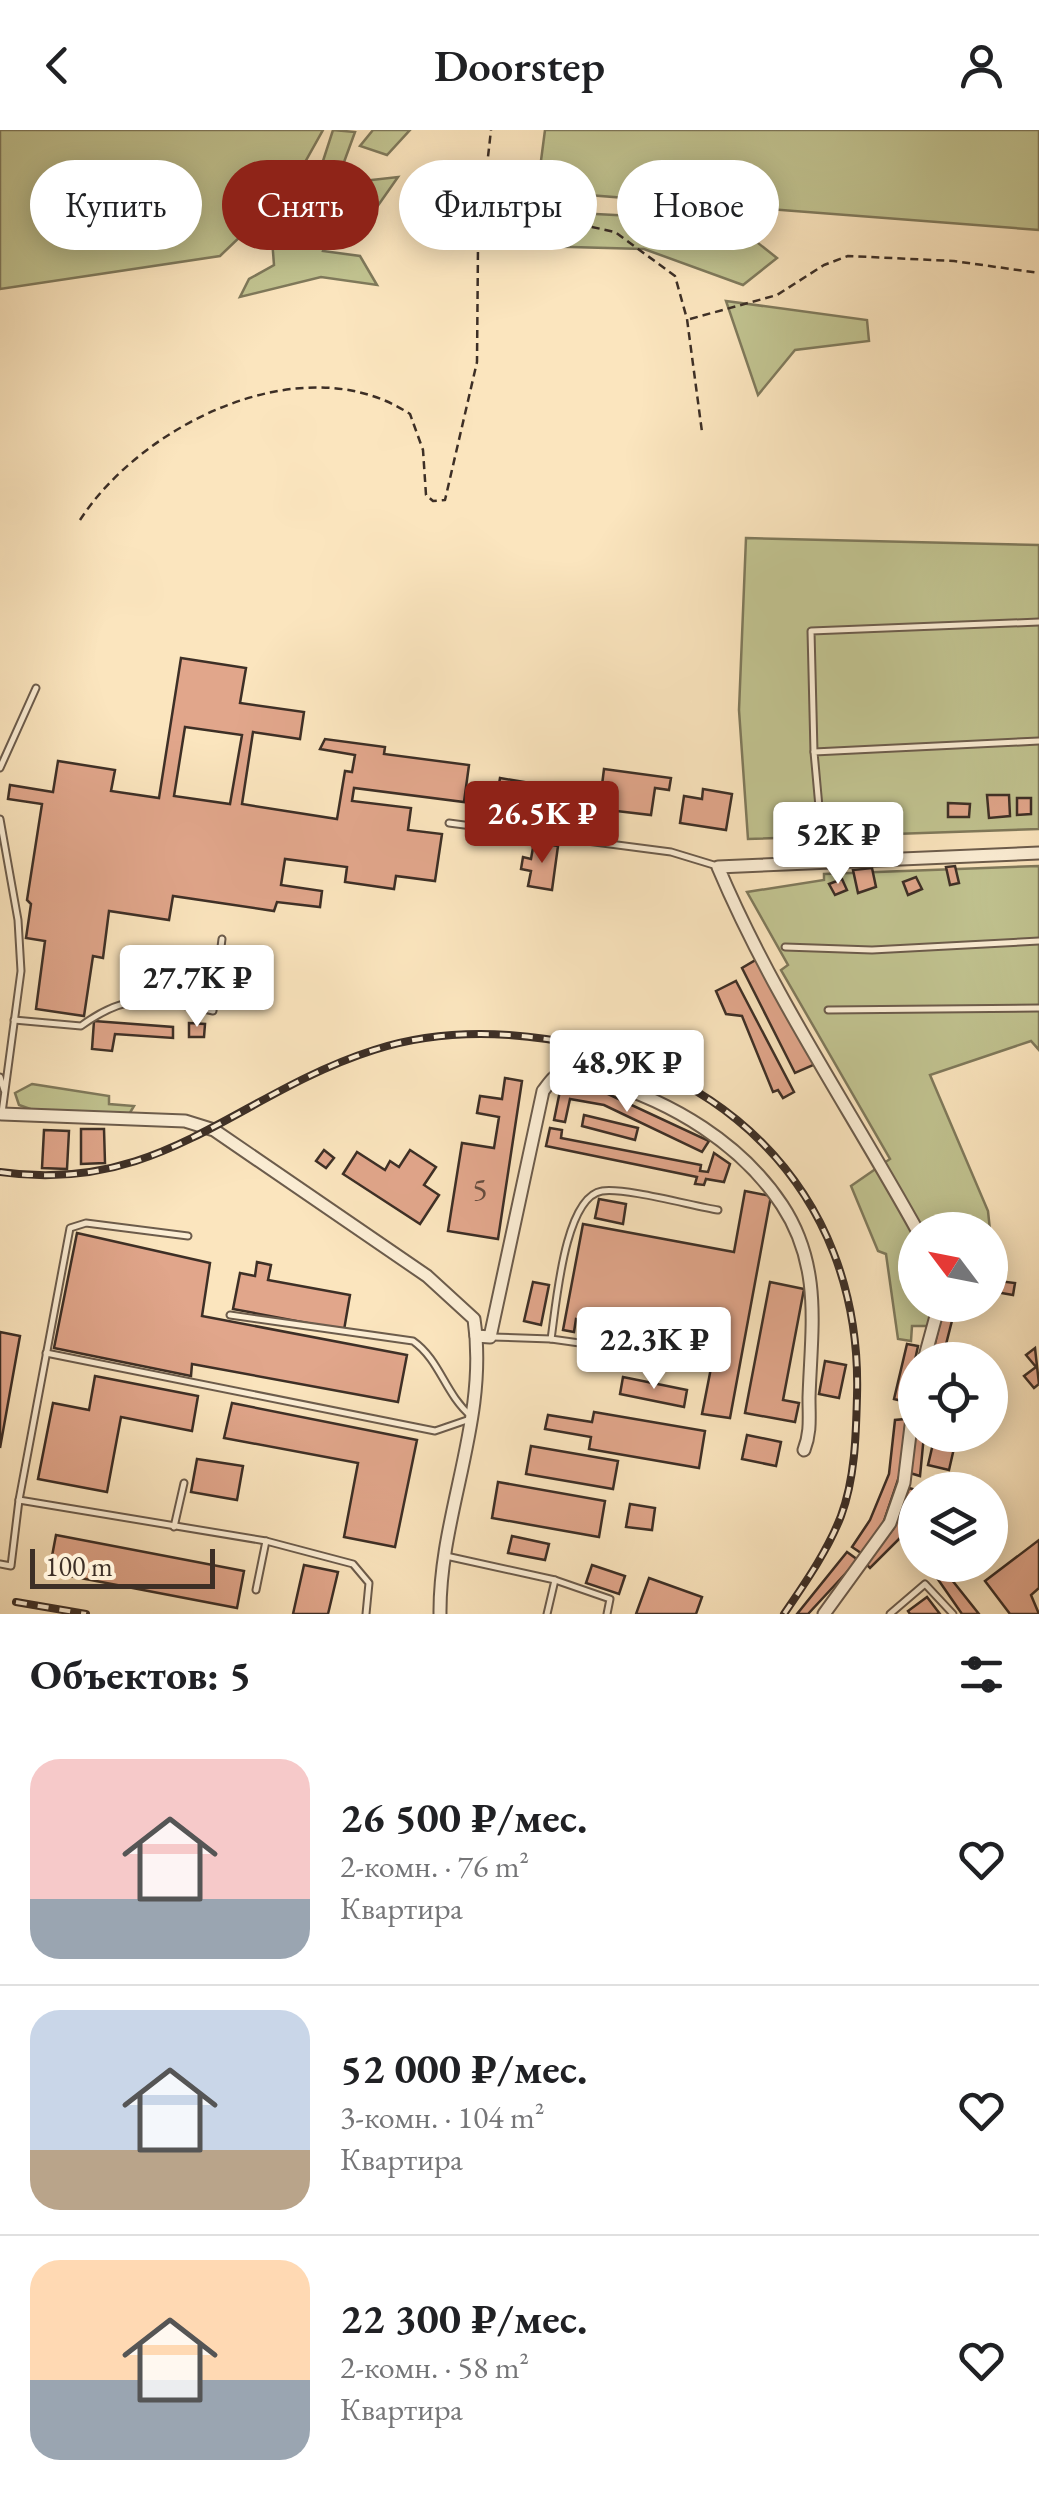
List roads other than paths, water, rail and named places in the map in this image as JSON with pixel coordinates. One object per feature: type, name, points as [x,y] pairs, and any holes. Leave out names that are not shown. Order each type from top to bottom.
[{"type":"street","points":[[906,1212],[824,1074],[745,929],[718,867],[1039,853]]},
{"type":"street","points":[[440,1614],[444,1556],[473,1418],[483,1337],[544,1091],[554,1076],[568,1071],[624,1088],[706,1128],[733,1149],[784,1207],[803,1251],[816,1314],[811,1432],[804,1450]]},
{"type":"street","points":[[1,1113],[185,1120],[214,1130],[427,1276],[474,1320],[483,1337]]},
{"type":"street","points":[[824,1614],[890,1522],[904,1483],[908,1452]]},
{"type":"lane","points":[[824,862],[814,752],[810,631],[1039,622]]},
{"type":"lane","points":[[0,768],[36,688]]},
{"type":"lane","points":[[814,752],[1039,741]]},
{"type":"lane","points":[[0,819],[18,920],[21,971],[1,1113]]},
{"type":"lane","points":[[449,823],[671,852],[718,867]]},
{"type":"lane","points":[[14,1020],[81,1026],[99,1012],[140,998],[213,1011],[222,939]]},
{"type":"lane","points":[[784,947],[872,950],[1039,941]]},
{"type":"lane","points":[[828,1010],[1039,1008]]},
{"type":"lane","points":[[0,1077],[5,1093]]},
{"type":"lane","points":[[551,1340],[568,1235],[584,1200],[602,1191],[718,1210]]},
{"type":"lane","points":[[0,1564],[11,1566],[19,1500],[70,1228],[86,1223],[188,1236]]},
{"type":"lane","points":[[46,1353],[435,1431],[473,1418],[445,1387],[429,1352],[413,1340],[230,1315]]},
{"type":"lane","points":[[483,1337],[551,1340],[658,1354]]},
{"type":"lane","points":[[174,1527],[184,1483]]},
{"type":"lane","points":[[19,1500],[266,1541],[353,1564],[369,1583],[366,1614]]},
{"type":"lane","points":[[256,1590],[266,1541]]},
{"type":"lane","points":[[444,1556],[555,1580],[610,1599],[607,1614]]},
{"type":"lane","points":[[547,1614],[555,1580]]},
{"type":"lane","points":[[890,1614],[925,1584],[953,1614]]},
{"type":"railway","points":[[0,1172],[57,1175],[107,1169],[153,1155],[325,1069],[390,1045],[441,1036],[509,1035],[583,1046],[650,1068],[710,1100],[762,1142],[803,1194],[834,1253],[852,1321],[857,1396],[849,1487],[829,1542],[784,1614]]},
{"type":"railway","points":[[16,1602],[86,1614]]}]
